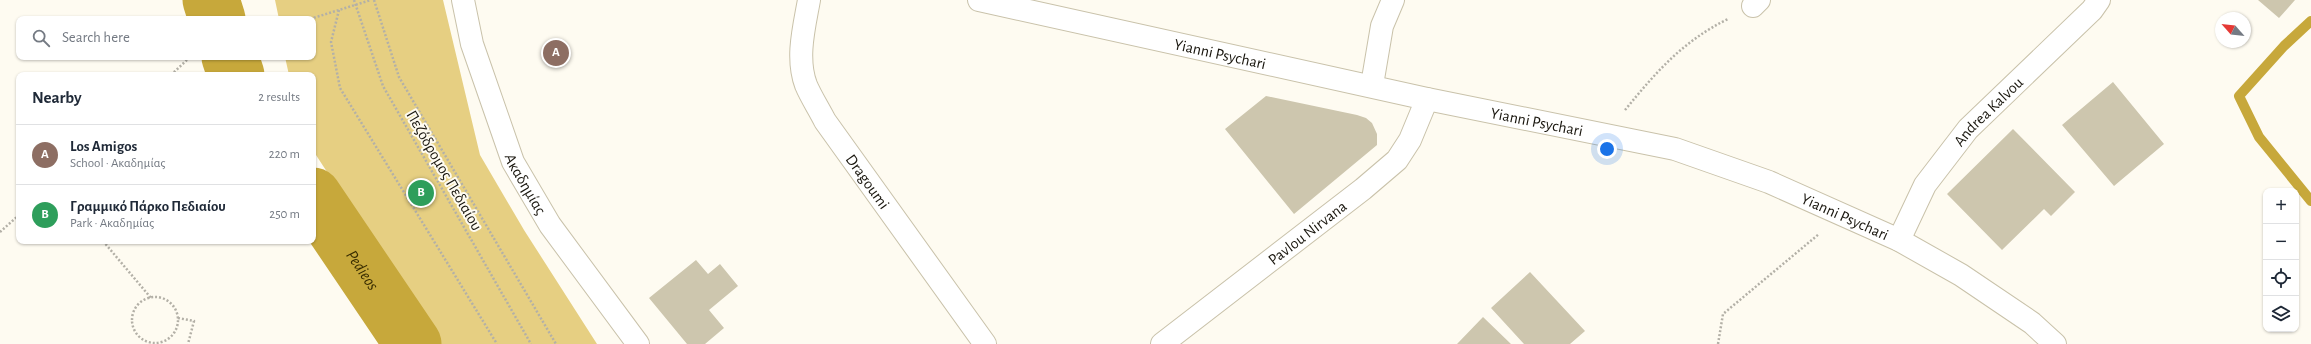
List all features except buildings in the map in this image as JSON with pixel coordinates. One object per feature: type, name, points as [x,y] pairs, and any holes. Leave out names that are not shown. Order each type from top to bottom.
[{"type":"street","name":"Ακαδημίας","points":[[463,0],[472,44],[513,162],[550,225],[638,344]]},
{"type":"street","name":"Dragoumi","points":[[809,0],[802,41],[802,66],[806,85],[825,121],[984,344]]},
{"type":"street","name":"Yianni Psychari","points":[[979,0],[1426,99],[1675,149],[1769,182],[1900,240],[1961,275],[2026,319],[2055,344]]},
{"type":"street","points":[[1372,86],[1382,26],[1393,0]]},
{"type":"street","name":"Andrea Kalvou","points":[[1900,240],[1925,185],[1954,145],[1968,129],[2092,10],[2099,0]]},
{"type":"street","name":"Pavlou Nirvana","points":[[1162,344],[1363,189],[1397,160],[1410,140],[1426,99]]},
{"type":"path","name":"Πεζόδρομος Πεδιαίου","points":[[354,0],[383,86],[531,344]]},
{"type":"path","points":[[316,17],[372,0],[399,77],[556,344]]},
{"type":"path","points":[[1604,135],[1658,70],[1703,31],[1756,3]]},
{"type":"path","points":[[339,10],[331,42],[340,88],[497,344]]},
{"type":"path","points":[[174,72],[187,60]]},
{"type":"path","points":[[1718,344],[1723,314],[1843,215]]},
{"type":"path","points":[[0,232],[16,219]]},
{"type":"path","points":[[106,244],[151,298]]},
{"type":"path","points":[[151,298],[159,298],[172,305],[178,318],[177,326],[169,338],[156,343],[141,339],[133,326],[134,311],[138,305],[151,298]]},
{"type":"path","points":[[178,318],[194,321],[188,344]]},
{"type":"shaded area","points":[[275,0],[443,0],[480,155],[524,230],[597,344],[433,344],[381,255],[316,155],[316,72],[288,72],[286,60],[316,60],[316,16],[278,16]]},
{"type":"waterway","name":"Pedieos","points":[[211,0],[216,16]]},
{"type":"waterway","points":[[2311,21],[2284,46],[2239,96],[2259,137],[2311,201]]},
{"type":"waterway","name":"Pedieos","points":[[231,60],[235,72]]},
{"type":"waterway","name":"Pedieos","points":[[316,200],[413,344]]},
{"type":"place","name":"Los Amigos","points":[[556,53]]},
{"type":"place","name":"Γραμμικό Πάρκο Πεδιαίου","points":[[421,193]]}]
